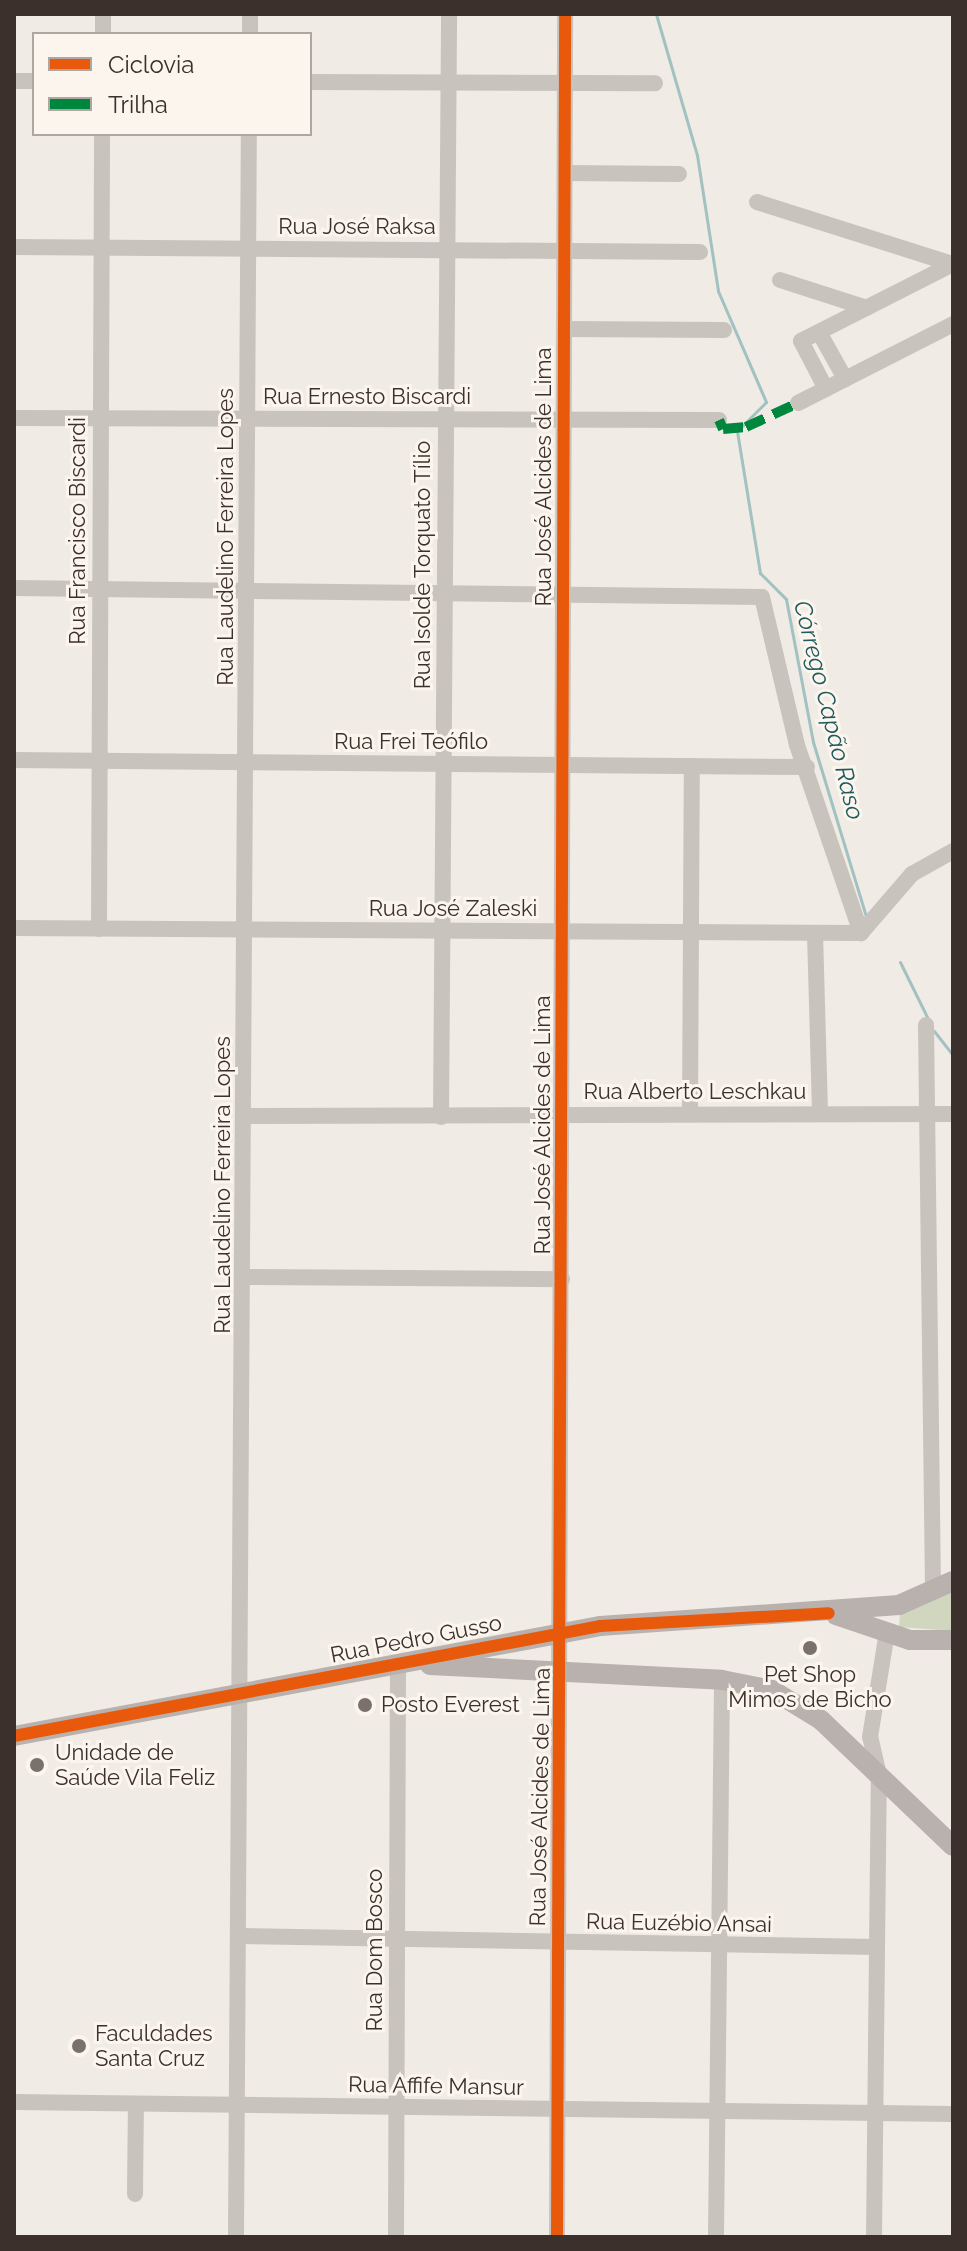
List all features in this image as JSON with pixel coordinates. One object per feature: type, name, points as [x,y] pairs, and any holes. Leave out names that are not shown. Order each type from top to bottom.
[{"type":"main road","name":"Rua Pedro Gusso","points":[[14,1736],[562,1632],[681,1616],[829,1613],[889,1607],[933,1592],[953,1581]]},
{"type":"main road","points":[[887,1632],[889,1607]]},
{"type":"main road","name":"Rua Pedro Gusso","points":[[829,1613],[910,1640],[953,1640]]},
{"type":"main road","points":[[398,1663],[722,1680],[790,1698],[879,1775],[953,1846]]},
{"type":"street","name":"Rua Isolde Torquato Tílio","points":[[441,1117],[449,14]]},
{"type":"street","name":"Rua José Alcides de Lima","points":[[557,2237],[562,1632],[565,14]]},
{"type":"street","points":[[312,82],[655,83]]},
{"type":"street","name":"Rua Francisco Biscardi","points":[[99,929],[102,136]]},
{"type":"street","name":"Rua Laudelino Ferreira Lopes","points":[[236,2237],[243,1692],[249,136]]},
{"type":"street","points":[[565,173],[679,174]]},
{"type":"street","points":[[757,202],[953,264],[801,341],[826,389]]},
{"type":"street","name":"Rua José Raksa","points":[[14,247],[700,252]]},
{"type":"street","points":[[780,280],[867,308]]},
{"type":"street","points":[[798,403],[953,324]]},
{"type":"street","points":[[564,329],[724,330]]},
{"type":"street","points":[[819,332],[845,379]]},
{"type":"street","name":"Rua Ernesto Biscardi","points":[[14,418],[719,420]]},
{"type":"street","points":[[14,588],[746,593],[768,604],[807,767],[861,933]]},
{"type":"street","name":"Rua Frei Teófilo","points":[[14,760],[807,767]]},
{"type":"street","points":[[690,1114],[692,766]]},
{"type":"street","points":[[861,933],[912,874],[953,851]]},
{"type":"street","name":"Rua José Zaleski","points":[[14,928],[861,933]]},
{"type":"street","points":[[815,933],[820,1114]]},
{"type":"street","points":[[926,1025],[933,1592]]},
{"type":"street","name":"Rua Alberto Leschkau","points":[[245,1116],[563,1118],[690,1114],[953,1114]]},
{"type":"street","points":[[245,1277],[562,1279]]},
{"type":"street","points":[[874,2237],[879,1775],[870,1737],[887,1632]]},
{"type":"street","points":[[881,1671],[910,1640]]},
{"type":"street","name":"Rua Dom Bosco","points":[[396,2237],[398,1663]]},
{"type":"street","points":[[716,2237],[722,1680]]},
{"type":"street","name":"Rua Euzébio Ansai","points":[[240,1936],[877,1947]]},
{"type":"street","name":"Rua Affife Mansur","points":[[14,2102],[953,2114]]},
{"type":"street","points":[[135,2194],[136,2104]]},
{"type":"green space","points":[[953,1589],[953,1631],[899,1627],[900,1613]]},
{"type":"waterway","name":"Córrego Capão Raso","points":[[656,14],[697,155],[718,291],[766,402],[737,431],[760,573],[786,599],[813,742],[866,916]]},
{"type":"waterway","name":"Córrego Capão Raso","points":[[900,962],[929,1021]]},
{"type":"waterway","name":"Córrego Capão Raso","points":[[934,1031],[953,1055]]},
{"type":"marked path","points":[[719,420],[723,429],[746,427],[798,403]]},
{"type":"cycle path","points":[[557,2237],[565,14]]},
{"type":"cycle path","points":[[14,1736],[600,1626],[829,1613]]},
{"type":"place","name":"Pet Shop Mimos de Bicho","points":[[810,1648]]},
{"type":"place","name":"Posto Everest","points":[[365,1705]]},
{"type":"place","name":"Unidade de Saúde Vila Feliz","points":[[37,1765]]},
{"type":"place","name":"Faculdades Santa Cruz","points":[[79,2046]]}]
